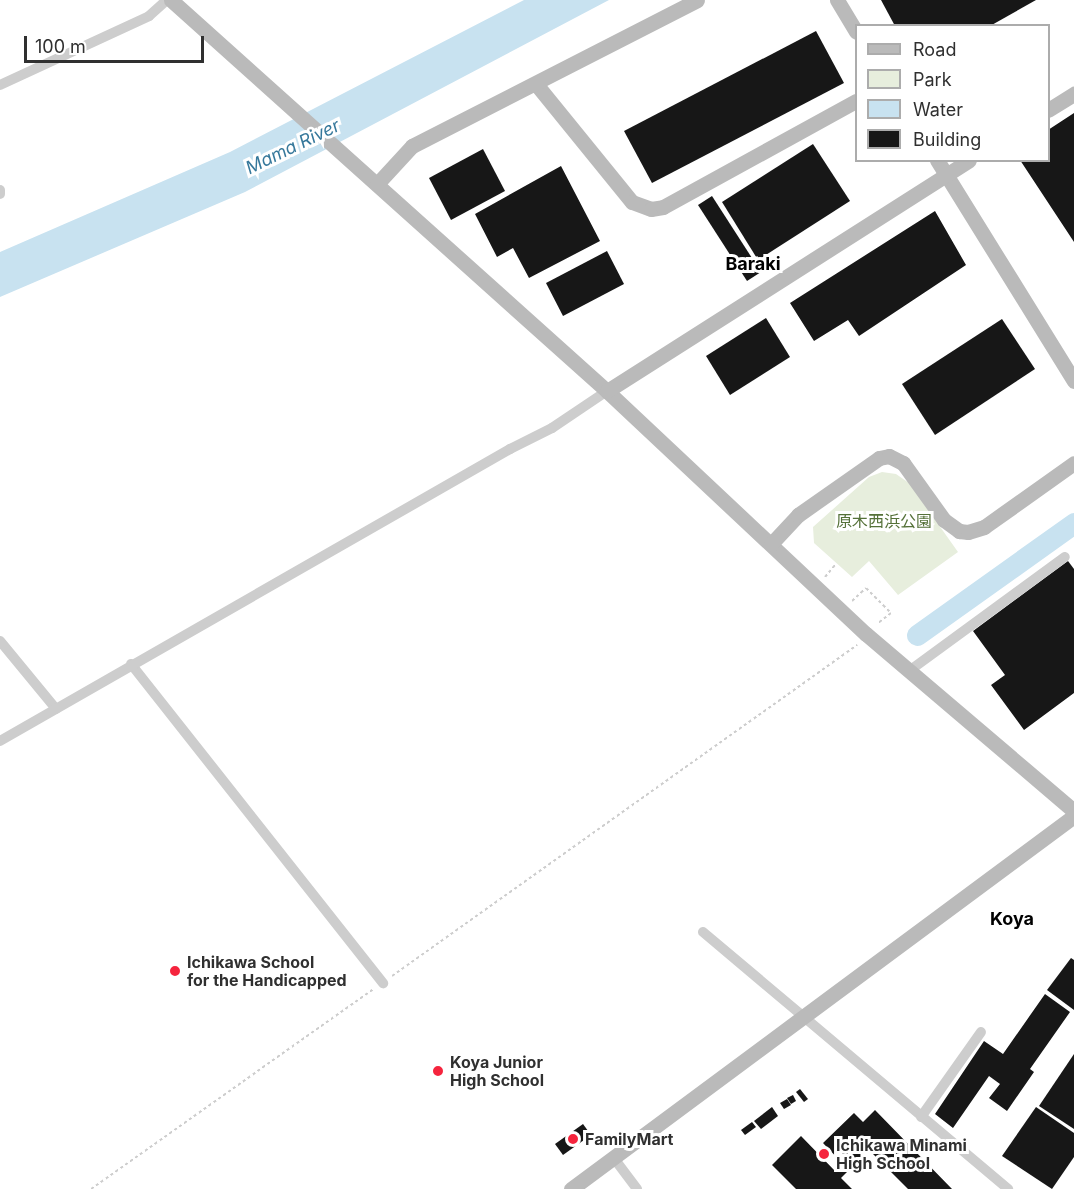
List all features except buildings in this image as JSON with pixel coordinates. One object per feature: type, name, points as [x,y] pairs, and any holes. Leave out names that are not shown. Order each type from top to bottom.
[{"type":"street","points":[[0,85],[149,16],[169,0],[607,391],[867,635],[1074,811]]},
{"type":"street","points":[[377,184],[407,150],[698,0]]},
{"type":"street","points":[[837,0],[855,30]]},
{"type":"street","points":[[536,84],[632,202],[651,209],[663,207],[855,102]]},
{"type":"street","points":[[1050,109],[1074,94]]},
{"type":"street","points":[[938,162],[1074,381]]},
{"type":"street","points":[[0,741],[131,664],[552,428],[966,162]]},
{"type":"street","points":[[771,544],[798,515],[879,458],[889,456],[903,463],[944,520],[959,531],[968,532],[984,527],[1074,463]]},
{"type":"street","points":[[909,671],[1065,557]]},
{"type":"street","points":[[0,641],[56,709]]},
{"type":"street","points":[[131,664],[383,983]]},
{"type":"street","points":[[571,1189],[1074,816]]},
{"type":"street","points":[[703,932],[802,1018],[1008,1189]]},
{"type":"street","points":[[921,1117],[981,1032]]},
{"type":"street","points":[[613,1157],[637,1189]]},
{"type":"path","points":[[825,577],[836,564]]},
{"type":"path","points":[[91,1189],[766,708],[793,694],[891,614],[866,588],[852,601]]},
{"type":"green space","name":"原木西浜公園","points":[[882,472],[896,474],[909,483],[958,552],[898,595],[869,561],[852,577],[814,543],[813,527],[869,477]]},
{"type":"water","name":"Mama River","points":[[524,0],[609,0],[245,192],[0,297],[0,252],[230,152]]},
{"type":"waterway","points":[[917,635],[1074,523]]},
{"type":"place","name":"Ichikawa School for the Handicapped","points":[[175,971]]},
{"type":"place","name":"Koya Junior High School","points":[[438,1071]]},
{"type":"place","name":"FamilyMart","points":[[573,1139]]},
{"type":"place","name":"Ichikawa Minami High School","points":[[824,1154]]},
{"type":"district","name":"Baraki","points":[[753,264]]},
{"type":"district","name":"Koya","points":[[1012,919]]}]
